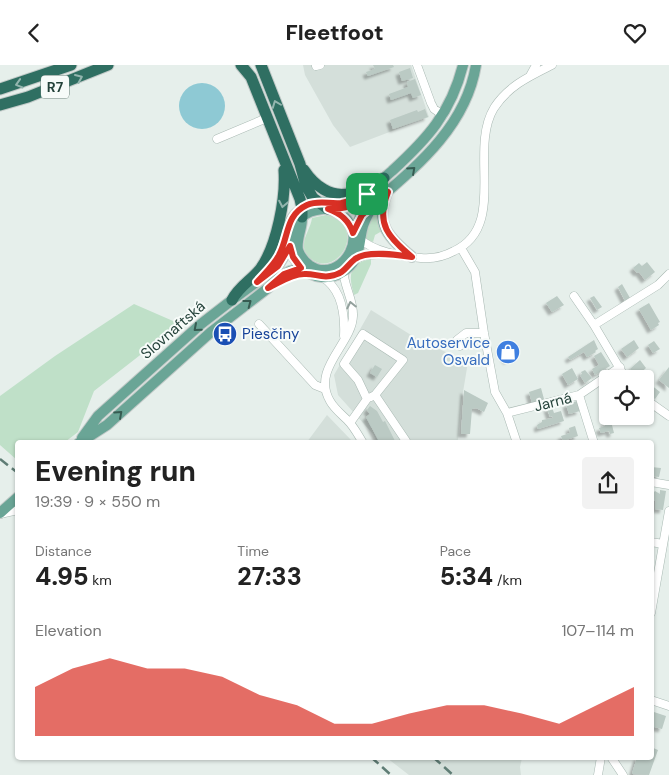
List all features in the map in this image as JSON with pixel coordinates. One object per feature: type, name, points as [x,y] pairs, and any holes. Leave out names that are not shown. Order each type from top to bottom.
[{"type":"highway","name":"R7","points":[[0,89],[71,65]]},
{"type":"highway","name":"R7","points":[[0,105],[47,91],[108,65]]},
{"type":"highway","points":[[241,65],[251,77],[283,156],[302,213]]},
{"type":"highway","points":[[261,65],[300,164],[306,186],[317,202],[328,209]]},
{"type":"highway","points":[[232,299],[239,288],[256,274],[263,264],[277,229],[285,196],[283,156]]},
{"type":"highway","points":[[300,164],[322,189],[336,194],[350,193],[384,178]]},
{"type":"main road","points":[[302,213],[350,207],[415,150],[443,115],[458,83],[462,65]]},
{"type":"main road","points":[[302,213],[298,248],[302,258],[311,271],[322,277],[332,276],[343,267],[375,202],[421,161],[445,135],[467,96],[476,65]]},
{"type":"main road","points":[[388,192],[382,213],[386,231],[393,241],[412,257]]},
{"type":"main road","points":[[257,282],[276,259],[282,248],[292,218],[317,202],[346,202],[367,194]]},
{"type":"main road","points":[[311,271],[349,266],[355,259],[357,236],[346,219],[328,209]]},
{"type":"main road","name":"Slovnaftská","points":[[81,440],[98,416],[194,331],[232,299],[278,266],[290,246],[292,233],[302,213]]},
{"type":"main road","points":[[290,246],[293,257],[301,268]]},
{"type":"main road","name":"Slovnaftská","points":[[84,440],[107,425],[210,332],[284,274],[301,268],[311,271]]},
{"type":"main road","name":"Slovnaftská","points":[[268,288],[296,275],[311,271]]},
{"type":"main road","points":[[0,513],[15,500]]},
{"type":"street","points":[[417,65],[434,109],[443,115]]},
{"type":"street","points":[[530,77],[536,65]]},
{"type":"street","points":[[357,236],[369,245],[391,253],[412,257],[433,258],[446,255],[461,248],[472,237],[480,223],[484,208],[483,155],[485,137],[494,109],[506,92],[552,65]]},
{"type":"street","points":[[218,139],[267,118]]},
{"type":"street","points":[[461,248],[475,272],[495,392],[508,413],[516,440]]},
{"type":"street","points":[[355,259],[366,255],[391,253]]},
{"type":"street","points":[[343,267],[353,317],[351,325],[330,364],[325,381],[325,389],[333,405],[350,423],[361,440]]},
{"type":"street","points":[[594,325],[658,285],[669,274]]},
{"type":"street","points":[[322,277],[332,286],[341,304],[344,317],[344,338]]},
{"type":"street","points":[[574,296],[622,370]]},
{"type":"street","points":[[259,325],[315,385],[325,389]]},
{"type":"street","points":[[460,347],[457,340],[466,333],[484,333]]},
{"type":"street","points":[[350,423],[371,397],[403,360],[363,334],[344,364],[358,380],[371,397],[405,440]]},
{"type":"street","name":"Jarná","points":[[508,413],[579,395],[620,367]]},
{"type":"street","points":[[579,395],[593,440]]},
{"type":"street","points":[[654,404],[667,412]]},
{"type":"street","points":[[654,482],[669,485]]},
{"type":"street","points":[[0,513],[15,510]]},
{"type":"street","points":[[654,596],[669,511]]},
{"type":"street","points":[[654,542],[663,544]]},
{"type":"street","points":[[654,701],[669,706]]},
{"type":"street","points":[[598,775],[600,760]]},
{"type":"street","points":[[613,760],[623,775]]},
{"type":"shaded area","points":[[303,65],[411,65],[429,117],[350,147],[333,125],[305,75]]},
{"type":"shaded area","points":[[371,310],[419,340],[468,362],[461,404],[458,440],[376,440],[373,434],[338,395],[334,375]]},
{"type":"shaded area","points":[[327,415],[351,440],[308,440]]},
{"type":"shaded area","points":[[390,760],[522,760],[521,775],[409,775]]},
{"type":"green space","points":[[376,211],[382,231],[375,235],[373,242],[366,239],[366,230]]},
{"type":"green space","points":[[326,215],[339,221],[346,229],[347,239],[345,249],[339,257],[330,262],[320,263],[310,258],[307,254],[304,248],[304,241],[312,218]]},
{"type":"green space","points":[[371,259],[371,264],[358,293],[354,295],[351,282],[352,271],[358,263]]},
{"type":"green space","points":[[134,304],[180,324],[94,391],[78,432],[68,440],[15,440],[15,458],[0,445],[0,396],[55,356]]},
{"type":"water","points":[[207,83],[219,89],[224,97],[224,115],[219,123],[211,128],[197,129],[185,123],[180,115],[179,101],[185,89],[193,84]]},
{"type":"building","points":[[373,65],[393,65],[394,67],[368,76],[366,72],[375,69]]},
{"type":"building","points":[[410,68],[413,78],[402,81],[399,72]]},
{"type":"building","points":[[415,79],[421,95],[413,98],[411,93],[391,100],[389,94],[408,87],[407,82]]},
{"type":"building","points":[[425,109],[428,117],[393,129],[390,120]]},
{"type":"building","points":[[647,262],[655,272],[645,280],[633,268],[639,263],[642,266]]},
{"type":"building","points":[[622,284],[630,298],[625,301],[618,287]]},
{"type":"building","points":[[557,296],[564,305],[552,312],[546,303]]},
{"type":"building","points":[[594,296],[602,307],[597,310],[590,298]]},
{"type":"building","points":[[649,303],[660,322],[658,323],[659,325],[651,330],[639,309]]},
{"type":"building","points":[[594,340],[598,349],[596,352],[587,357],[584,352],[570,360],[568,357]]},
{"type":"building","points":[[634,340],[639,348],[627,357],[621,349]]},
{"type":"building","points":[[654,341],[660,349],[653,353],[648,345]]},
{"type":"building","points":[[511,343],[518,354],[507,361],[500,349]]},
{"type":"building","points":[[601,352],[610,366],[599,370],[599,373],[595,375],[592,369],[599,365],[594,356]]},
{"type":"building","points":[[640,360],[646,368],[644,370],[630,369]]},
{"type":"building","points":[[375,365],[382,369],[377,377],[370,373]]},
{"type":"building","points":[[669,367],[669,388],[659,380]]},
{"type":"building","points":[[572,368],[578,379],[568,385],[562,374]]},
{"type":"building","points":[[585,370],[592,378],[585,383],[580,375]]},
{"type":"building","points":[[654,387],[660,392],[654,398]]},
{"type":"building","points":[[541,388],[544,399],[532,403],[529,392]]},
{"type":"building","points":[[464,390],[488,403],[484,412],[476,408],[472,409],[470,434],[461,434]]},
{"type":"building","points":[[577,401],[580,411],[569,414],[566,404]]},
{"type":"building","points":[[370,406],[377,411],[383,422],[385,421],[394,440],[378,440],[366,417],[370,414],[367,410]]},
{"type":"building","points":[[552,407],[554,413],[561,411],[564,421],[538,429],[537,425],[542,420],[553,418],[552,416],[550,417],[547,408]]},
{"type":"building","points":[[612,425],[614,433],[610,434],[609,431],[601,433],[599,428]]},
{"type":"building","points":[[575,426],[578,436],[563,440],[561,436],[570,433],[569,428]]},
{"type":"building","points":[[654,467],[661,468],[659,477],[654,476]]},
{"type":"building","points":[[660,490],[666,491],[663,510],[655,509],[654,492],[660,494]]},
{"type":"building","points":[[654,712],[666,716],[662,729],[654,727]]},
{"type":"building","points":[[654,748],[658,750],[649,775],[632,774],[636,760],[654,760]]},
{"type":"railway","points":[[0,459],[15,471]]},
{"type":"railway","points":[[374,760],[391,775]]},
{"type":"railway","points":[[436,760],[453,775]]},
{"type":"place","name":"Piesčiny","points":[[225,334]]},
{"type":"place","name":"Autoservice Osvald","points":[[508,352]]},
{"type":"route","points":[[388,192],[382,213],[386,231],[398,246],[412,257],[391,253],[366,255],[355,259],[338,274],[319,277],[310,274],[300,274],[268,288],[284,274],[301,268],[293,257],[290,246],[282,262],[257,282],[280,253],[286,230],[292,218],[302,208],[317,202],[346,202],[367,194],[350,207],[328,209],[346,219],[353,233],[366,210],[388,192]]}]
